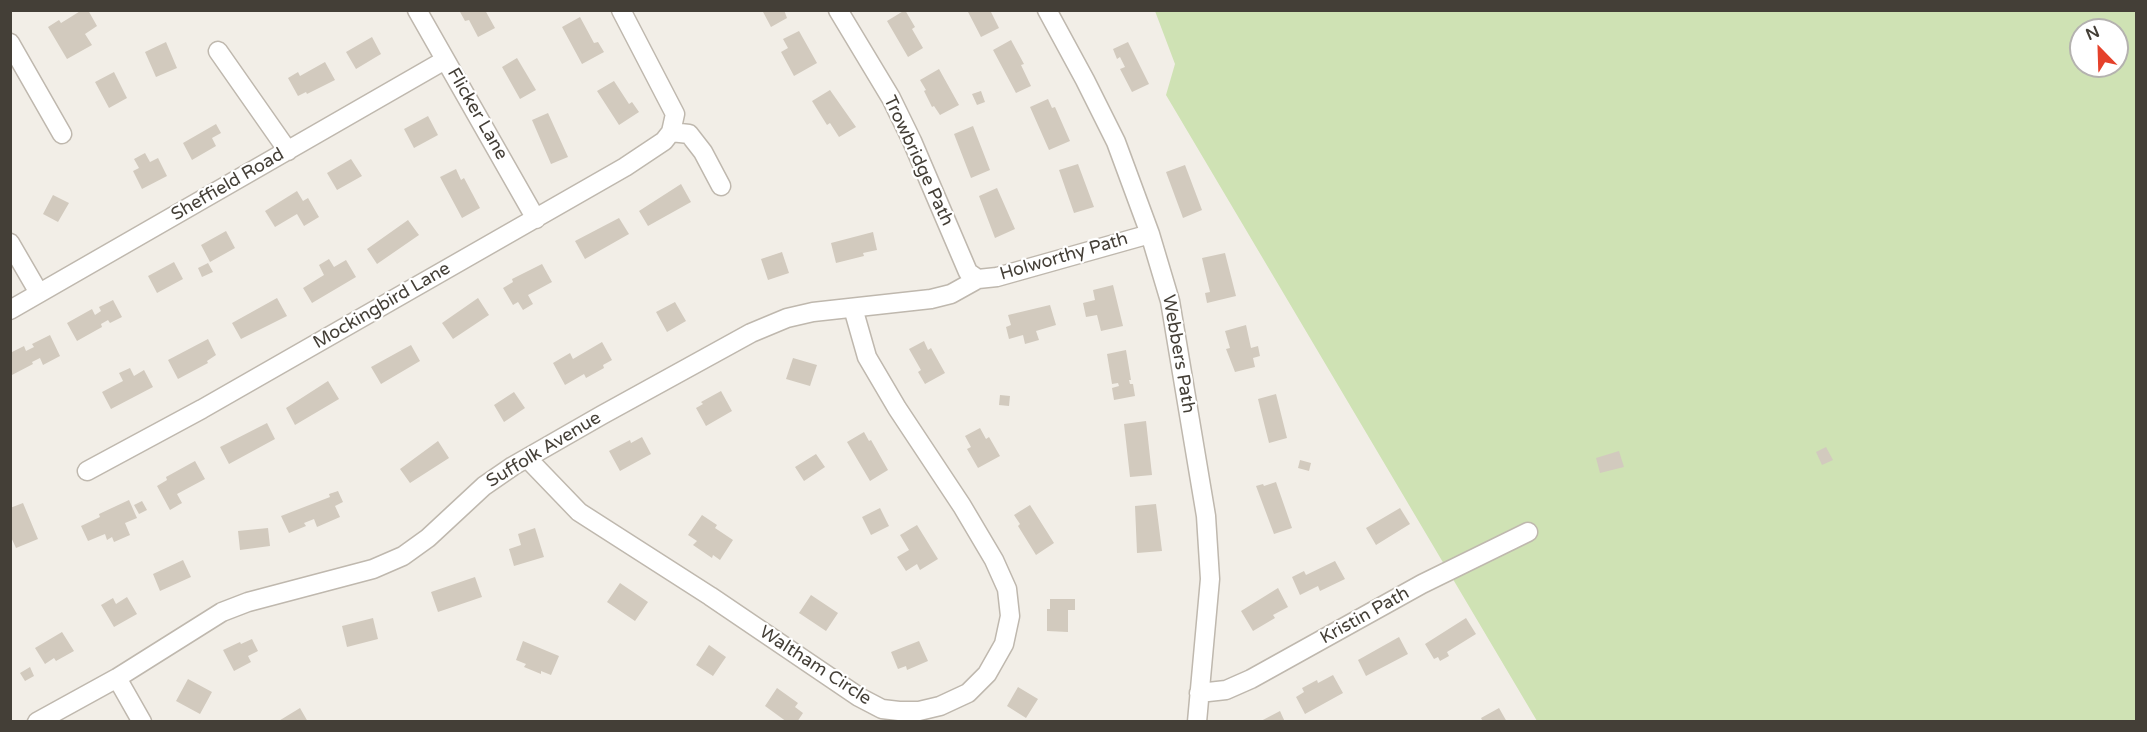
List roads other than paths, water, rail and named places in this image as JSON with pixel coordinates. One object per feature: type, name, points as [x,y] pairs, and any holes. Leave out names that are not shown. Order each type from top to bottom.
[{"type":"street","name":"Flicker Lane","points":[[417,10],[536,219]]},
{"type":"street","points":[[621,10],[675,114],[671,132],[689,134],[703,152],[722,186]]},
{"type":"street","name":"Trowbridge Path","points":[[838,10],[891,98],[912,141],[968,272],[978,279]]},
{"type":"street","name":"Webbers Path","points":[[1047,10],[1116,142],[1150,234],[1170,301],[1206,516],[1210,579],[1197,722]]},
{"type":"street","points":[[10,43],[62,134]]},
{"type":"street","points":[[218,51],[288,151]]},
{"type":"street","name":"Sheffield Road","points":[[10,310],[445,60]]},
{"type":"street","name":"Mockingbird Lane","points":[[87,471],[202,410],[536,219],[635,160],[664,141],[671,132]]},
{"type":"street","name":"Holworthy Path","points":[[978,279],[997,277],[1150,234]]},
{"type":"street","points":[[10,243],[39,293]]},
{"type":"street","name":"Suffolk Avenue","points":[[37,722],[117,678],[222,612],[248,602],[373,569],[403,556],[428,538],[484,486],[527,458],[602,414],[751,333],[787,318],[813,312],[932,299],[951,294],[978,279]]},
{"type":"street","name":"Waltham Circle","points":[[527,458],[579,512],[710,596],[859,698],[882,709],[899,711],[919,711],[940,706],[968,693],[987,674],[1004,644],[1010,616],[1007,590],[994,560],[962,506],[897,408],[867,357],[853,308]]},
{"type":"street","name":"Kristin Path","points":[[1199,693],[1226,690],[1251,679],[1422,584],[1528,532]]},
{"type":"street","points":[[117,678],[142,722]]}]
